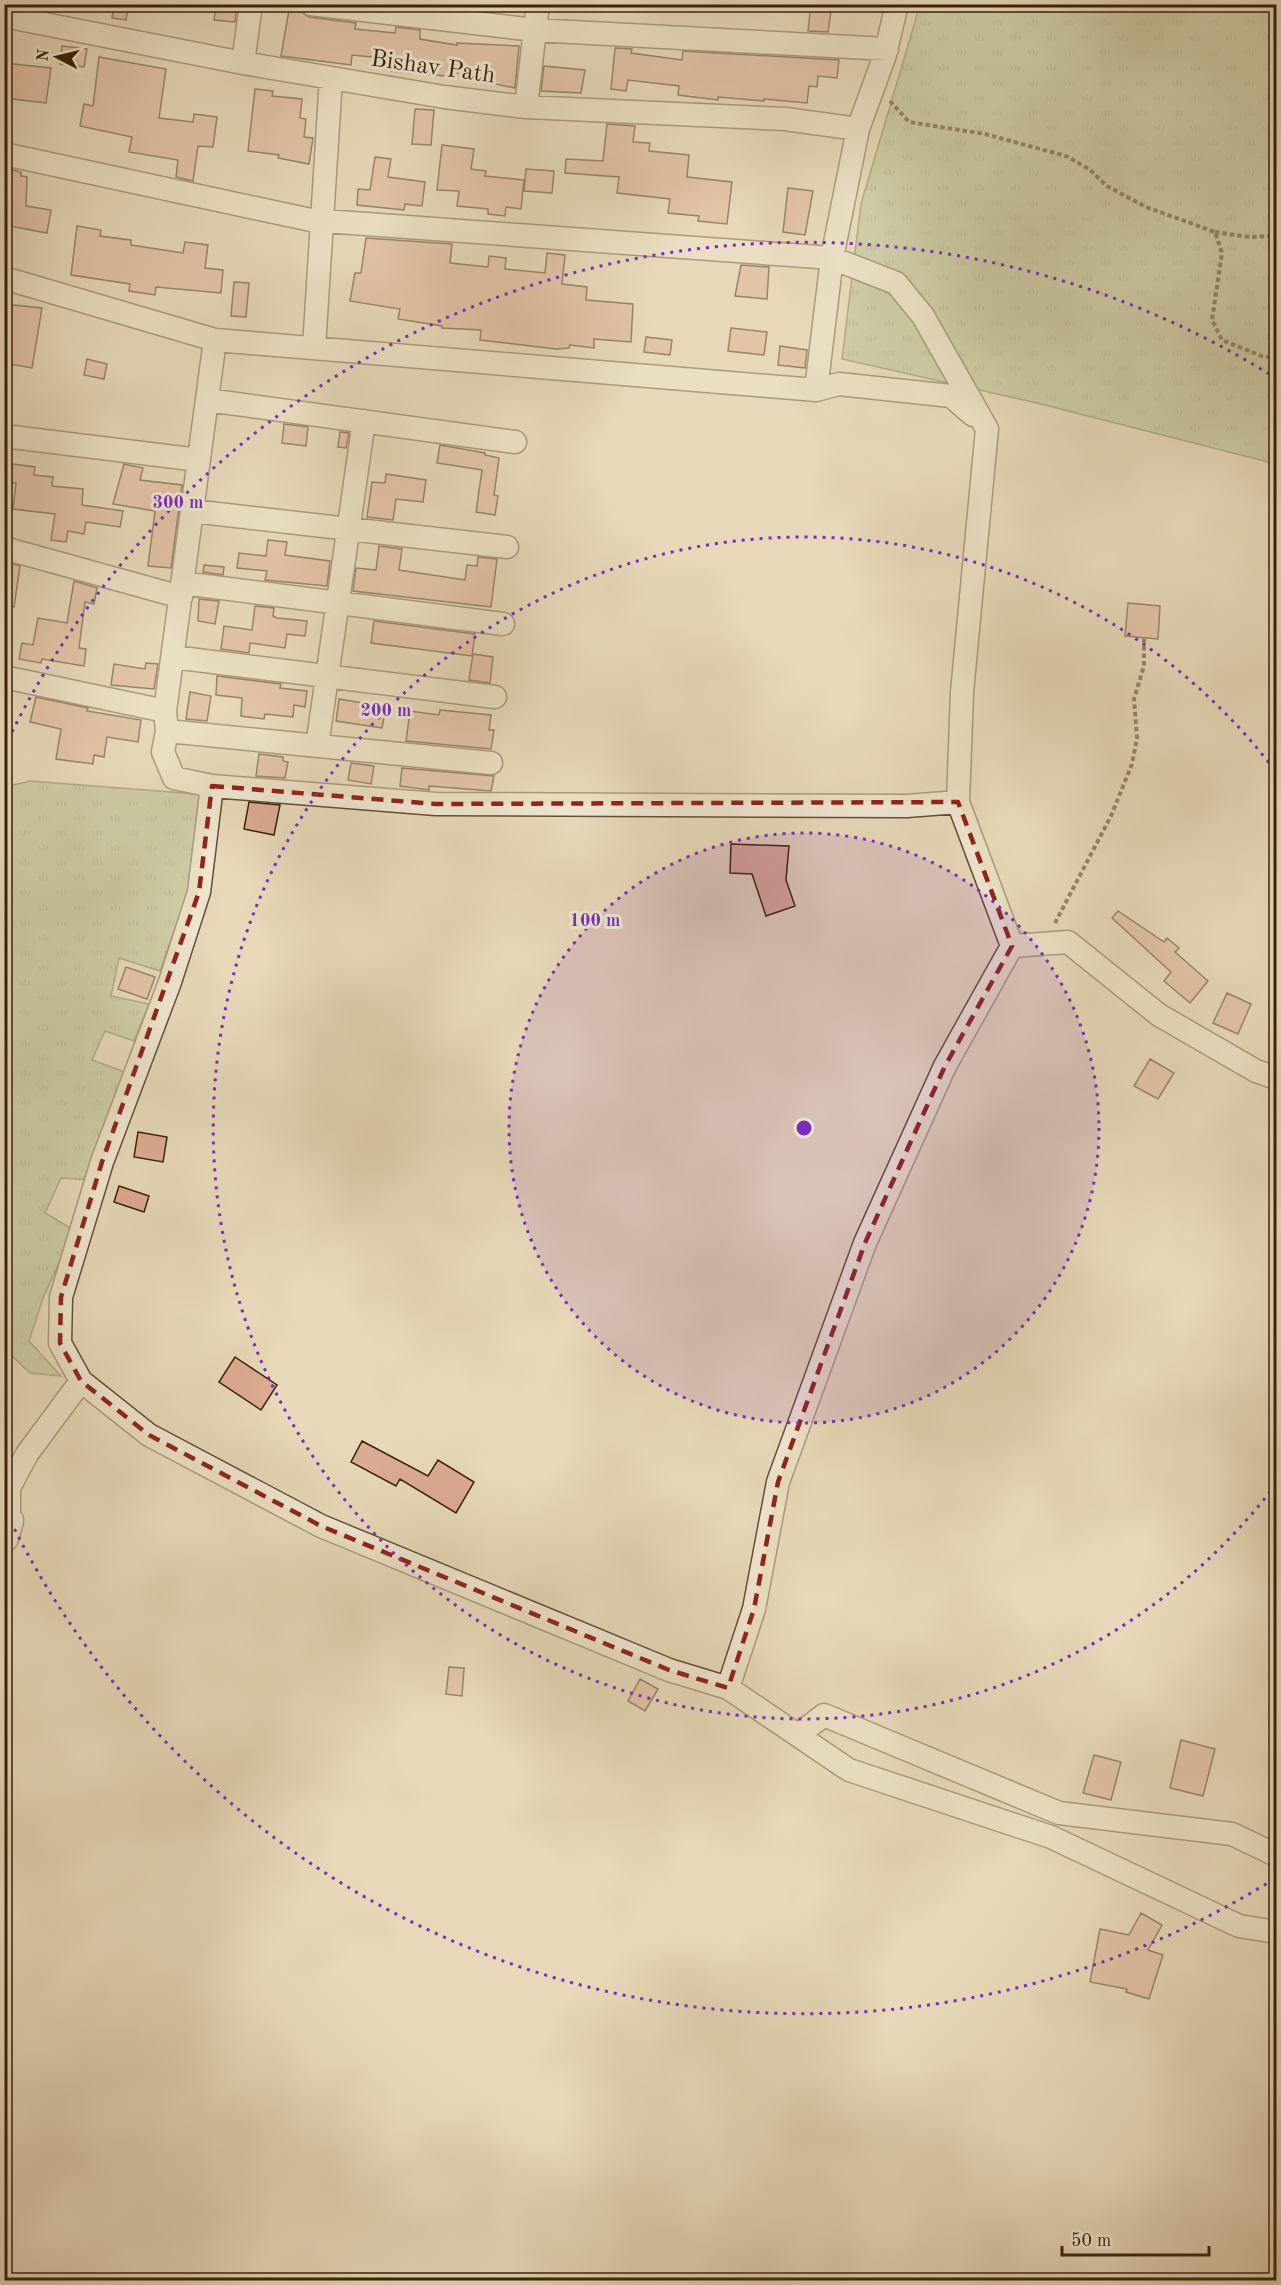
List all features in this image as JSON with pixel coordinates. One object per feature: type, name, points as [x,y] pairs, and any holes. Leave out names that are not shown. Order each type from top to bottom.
[{"type":"street","points":[[243,63],[251,4]]},
{"type":"street","points":[[311,4],[535,30],[887,49]]},
{"type":"street","points":[[526,106],[538,4]]},
{"type":"street","points":[[816,390],[832,258],[858,129],[887,49],[897,4]]},
{"type":"street","name":"Bishav Path","points":[[7,12],[243,63],[444,97],[526,106],[785,119],[858,129]]},
{"type":"street","points":[[314,348],[331,78]]},
{"type":"street","points":[[4,154],[322,221],[832,258],[896,283],[923,316],[987,429],[962,692],[958,802],[1012,945],[945,1066],[865,1243],[778,1482],[754,1609],[728,1688]]},
{"type":"street","points":[[4,278],[215,340],[816,390],[839,384],[951,396],[987,429]]},
{"type":"street","points":[[215,340],[173,657],[163,752],[174,778],[212,786],[436,804],[907,806],[958,802]]},
{"type":"street","points":[[207,400],[515,442]]},
{"type":"street","points":[[317,746],[364,421]]},
{"type":"street","points":[[4,436],[199,460]]},
{"type":"street","points":[[192,511],[348,531],[507,547]]},
{"type":"street","points":[[4,548],[182,590],[338,603],[503,624]]},
{"type":"street","points":[[173,657],[495,697]]},
{"type":"street","points":[[4,677],[166,721],[317,746],[491,763]]},
{"type":"street","points":[[212,786],[199,892],[170,982],[102,1162],[61,1297],[60,1343],[81,1381],[149,1435],[321,1526],[669,1670],[728,1688],[849,1770],[1051,1837],[1239,1926],[1276,1932]]},
{"type":"street","points":[[1012,945],[1068,942],[1159,1015],[1256,1071],[1276,1078]]},
{"type":"street","points":[[6,1526],[9,1488],[27,1454],[81,1381]]},
{"type":"street","points":[[798,1736],[824,1715],[1059,1813],[1232,1834],[1276,1855]]},
{"type":"path","points":[[883,92],[909,122],[985,134],[1066,156],[1089,169],[1107,186],[1146,207],[1215,232],[1249,237],[1276,236]]},
{"type":"path","points":[[1215,232],[1222,253],[1212,320],[1222,340],[1264,357],[1276,357]]},
{"type":"path","points":[[1046,943],[1111,816],[1132,764],[1137,738],[1134,699],[1144,666],[1144,638]]},
{"type":"highlighted area","points":[[212,786],[436,804],[958,802],[1012,946],[945,1066],[865,1243],[778,1482],[754,1609],[728,1688],[669,1670],[321,1526],[149,1435],[81,1381],[60,1343],[61,1297],[102,1162],[199,892]]},
{"type":"green space","points":[[920,5],[1276,5],[1276,464],[1037,403],[842,359],[861,204]]},
{"type":"green space","points":[[30,781],[209,795],[200,857],[160,971],[119,958],[111,996],[149,1004],[134,1041],[105,1031],[92,1060],[125,1072],[91,1180],[61,1178],[45,1213],[74,1230],[43,1298],[29,1341],[61,1376],[30,1373],[5,1349],[4,787]]},
{"type":"building","points":[[114,4],[129,4],[126,20],[112,18]]},
{"type":"building","points":[[216,4],[237,4],[235,22],[214,20]]},
{"type":"building","points":[[811,4],[832,4],[828,32],[808,31]]},
{"type":"building","points":[[289,10],[300,11],[309,17],[356,23],[355,29],[395,33],[396,27],[420,30],[420,39],[457,45],[457,43],[519,46],[515,88],[490,83],[491,75],[458,71],[457,77],[391,71],[393,59],[352,55],[351,65],[281,56]]},
{"type":"building","points":[[62,46],[87,49],[84,67],[60,64]]},
{"type":"building","points":[[615,48],[632,49],[631,53],[682,60],[683,51],[839,60],[837,78],[818,76],[817,87],[809,86],[807,103],[718,97],[718,100],[678,95],[679,86],[628,80],[626,91],[611,89]]},
{"type":"building","points":[[99,57],[166,69],[159,118],[193,122],[194,114],[217,117],[213,147],[198,146],[193,181],[176,177],[178,160],[129,152],[132,137],[80,126],[84,104],[93,106]]},
{"type":"building","points":[[4,63],[51,68],[46,103],[4,98]]},
{"type":"building","points":[[544,66],[585,70],[581,93],[541,91]]},
{"type":"building","points":[[255,89],[273,91],[272,96],[302,99],[300,118],[306,119],[304,137],[313,138],[309,164],[278,158],[279,155],[248,151]]},
{"type":"building","points":[[415,109],[434,110],[431,145],[412,144]]},
{"type":"building","points":[[607,124],[635,126],[633,142],[650,143],[649,151],[689,155],[687,177],[732,182],[727,224],[698,221],[699,216],[668,213],[670,199],[617,193],[619,177],[565,173],[566,159],[603,161]]},
{"type":"building","points":[[442,145],[474,149],[471,169],[486,171],[485,176],[524,180],[521,209],[506,207],[505,216],[488,214],[488,209],[457,206],[459,191],[437,190]]},
{"type":"building","points":[[375,157],[391,159],[388,177],[425,182],[422,206],[405,204],[404,210],[357,205],[358,189],[370,190]]},
{"type":"building","points":[[4,168],[21,172],[21,176],[27,177],[26,206],[51,210],[47,233],[4,225]]},
{"type":"building","points":[[526,169],[554,171],[552,193],[524,191]]},
{"type":"building","points":[[788,188],[813,191],[805,235],[783,232]]},
{"type":"building","points":[[77,226],[101,230],[100,236],[131,240],[131,245],[183,253],[185,242],[208,245],[205,268],[223,270],[221,293],[156,287],[155,295],[129,291],[130,284],[71,275]]},
{"type":"building","points":[[366,238],[452,244],[450,263],[488,267],[489,256],[506,258],[505,269],[545,273],[547,253],[565,255],[562,284],[587,287],[586,300],[633,304],[631,342],[594,339],[594,348],[570,345],[569,348],[556,349],[480,340],[481,330],[442,328],[442,326],[398,319],[400,309],[350,301],[355,273],[361,273]]},
{"type":"building","points":[[741,265],[769,267],[767,299],[735,296]]},
{"type":"building","points":[[234,282],[249,283],[246,317],[231,316]]},
{"type":"building","points":[[4,304],[42,308],[32,368],[4,363],[8,325],[4,324]]},
{"type":"building","points":[[731,328],[767,332],[764,355],[728,351]]},
{"type":"building","points":[[646,337],[672,340],[670,355],[644,352]]},
{"type":"building","points":[[780,346],[807,350],[805,368],[778,365]]},
{"type":"building","points":[[87,359],[107,364],[104,379],[84,375]]},
{"type":"building","points":[[284,424],[308,427],[306,446],[282,443]]},
{"type":"building","points":[[340,432],[349,433],[346,448],[338,447]]},
{"type":"building","points":[[440,445],[485,453],[485,455],[499,458],[494,495],[498,496],[495,515],[476,512],[482,470],[437,463]]},
{"type":"building","points":[[13,464],[35,467],[34,475],[53,477],[52,486],[83,489],[82,505],[123,511],[120,527],[86,522],[84,534],[68,531],[66,542],[51,540],[55,514],[13,509],[16,483],[10,483]]},
{"type":"building","points":[[124,464],[143,468],[140,480],[182,485],[171,568],[148,566],[155,511],[113,504]]},
{"type":"building","points":[[386,474],[426,480],[423,502],[396,499],[393,520],[367,517],[372,482],[385,483]]},
{"type":"building","points":[[268,540],[287,542],[285,555],[330,561],[327,586],[265,580],[267,571],[237,568],[239,553],[266,556]]},
{"type":"building","points":[[379,546],[402,549],[399,570],[465,580],[467,565],[477,566],[478,557],[497,559],[491,607],[353,591],[356,568],[376,570]]},
{"type":"building","points":[[4,562],[20,566],[14,607],[4,606]]},
{"type":"building","points":[[204,565],[224,567],[223,575],[203,572]]},
{"type":"building","points":[[74,581],[97,588],[94,604],[85,602],[79,648],[86,649],[84,666],[42,659],[41,663],[19,659],[22,643],[33,645],[38,618],[67,623]]},
{"type":"building","points":[[199,599],[219,601],[215,624],[198,621]]},
{"type":"building","points":[[1128,603],[1160,606],[1158,639],[1125,636]]},
{"type":"building","points":[[255,606],[274,608],[273,616],[277,618],[307,621],[305,636],[287,634],[285,648],[250,643],[249,653],[221,649],[224,626],[252,630]]},
{"type":"building","points":[[374,621],[475,634],[472,656],[371,643]]},
{"type":"building","points":[[473,654],[493,657],[490,683],[469,680]]},
{"type":"building","points":[[146,663],[158,664],[154,689],[111,685],[114,664],[145,669]]},
{"type":"building","points":[[217,676],[281,684],[280,688],[307,691],[305,707],[294,705],[293,717],[265,714],[264,719],[241,716],[242,698],[216,695]]},
{"type":"building","points":[[190,692],[211,696],[207,721],[186,719]]},
{"type":"building","points":[[36,697],[88,708],[87,711],[141,720],[138,742],[107,737],[104,757],[94,755],[93,764],[56,759],[61,729],[30,722]]},
{"type":"building","points":[[339,699],[386,707],[382,728],[336,721]]},
{"type":"building","points":[[440,710],[491,715],[489,730],[494,730],[491,749],[406,741],[410,711],[439,715]]},
{"type":"building","points":[[259,754],[283,757],[283,761],[288,762],[285,778],[256,776]]},
{"type":"building","points":[[351,763],[374,766],[371,784],[348,780]]},
{"type":"building","points":[[402,768],[494,776],[491,791],[429,786],[429,790],[400,786]]},
{"type":"building","points":[[249,802],[280,805],[274,835],[244,829]]},
{"type":"building","points":[[731,844],[789,846],[786,880],[795,906],[766,916],[752,874],[730,873]]},
{"type":"building","points":[[1118,911],[1164,942],[1167,938],[1179,948],[1175,952],[1208,981],[1190,1003],[1164,981],[1171,972],[1112,918]]},
{"type":"building","points":[[126,967],[155,977],[147,999],[118,989]]},
{"type":"building","points":[[1227,993],[1251,1004],[1238,1034],[1213,1023]]},
{"type":"building","points":[[1150,1059],[1174,1073],[1158,1099],[1134,1086]]},
{"type":"building","points":[[138,1132],[167,1137],[163,1162],[134,1157]]},
{"type":"building","points":[[119,1186],[149,1196],[144,1212],[114,1202]]},
{"type":"building","points":[[235,1357],[277,1385],[261,1410],[219,1382]]},
{"type":"building","points":[[362,1441],[428,1476],[438,1460],[474,1482],[456,1513],[400,1479],[396,1486],[351,1462]]},
{"type":"building","points":[[449,1667],[464,1668],[462,1696],[446,1694]]},
{"type":"building","points":[[640,1679],[658,1689],[645,1711],[628,1701]]},
{"type":"building","points":[[1181,1740],[1215,1749],[1203,1796],[1170,1788]]},
{"type":"building","points":[[1094,1755],[1121,1762],[1111,1800],[1083,1793]]},
{"type":"building","points":[[1141,1913],[1162,1925],[1148,1950],[1163,1955],[1149,1999],[1126,1992],[1127,1989],[1090,1982],[1100,1929],[1129,1935]]}]
